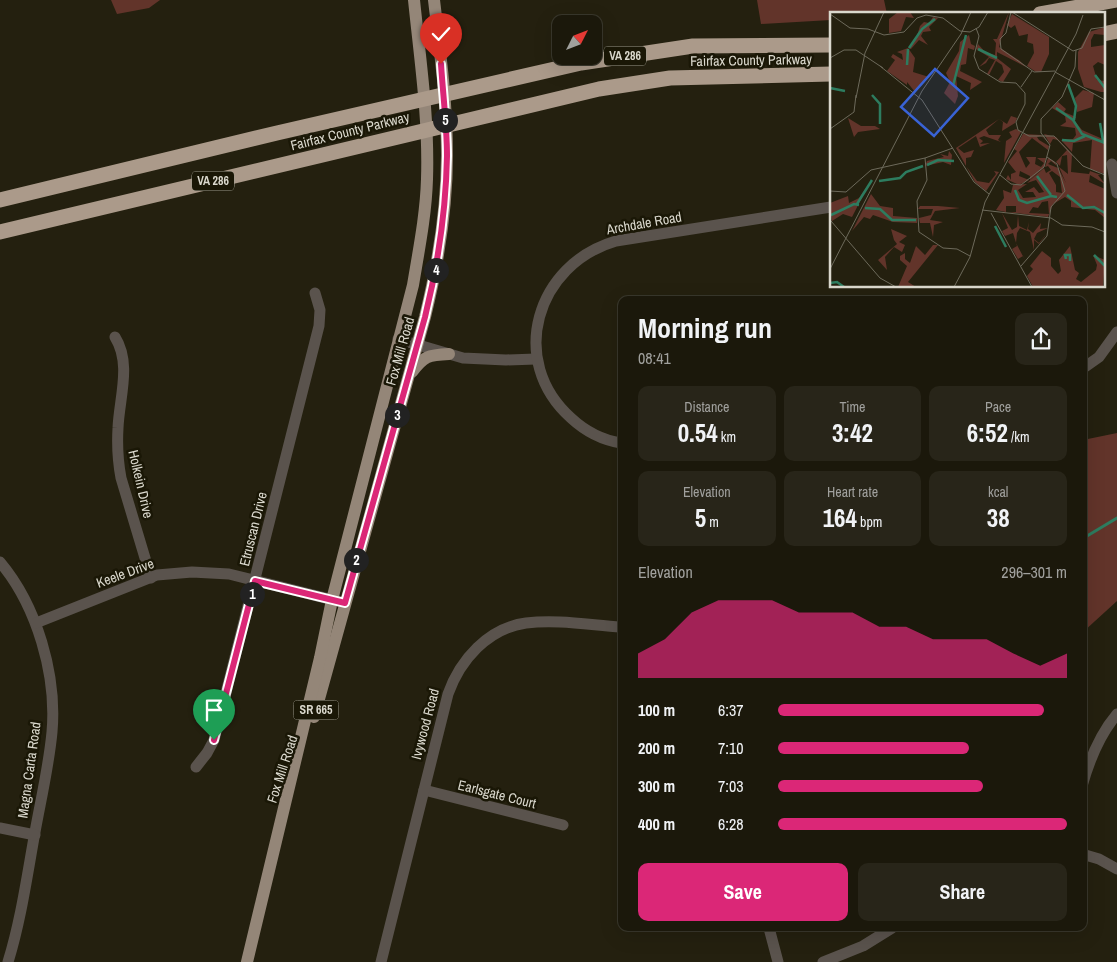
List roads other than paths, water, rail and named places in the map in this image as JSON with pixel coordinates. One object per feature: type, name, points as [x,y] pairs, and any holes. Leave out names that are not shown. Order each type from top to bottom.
[{"type":"highway","points":[[1051,12],[1117,0]]},
{"type":"highway","points":[[1104,34],[1117,31]]},
{"type":"highway","name":"Fairfax County Parkway","points":[[0,200],[581,62],[693,46],[830,44]]},
{"type":"highway","name":"Fairfax County Parkway","points":[[0,232],[561,97],[633,82],[706,76],[830,74]]},
{"type":"main road","name":"Fox Mill Road","points":[[247,962],[283,816],[332,600],[413,284],[421,237],[427,179],[424,99],[414,0]]},
{"type":"main road","name":"Fox Mill Road","points":[[283,816],[301,761],[435,276],[443,222],[447,157],[434,0]]},
{"type":"main road","points":[[407,378],[424,358],[448,354]]},
{"type":"street","points":[[1111,164],[1117,193]]},
{"type":"street","name":"Archdale Road","points":[[536,358],[538,324],[545,298],[554,283],[566,269],[589,252],[616,242],[830,207]]},
{"type":"street","name":"Etruscan Drive","points":[[196,766],[207,754],[214,740],[255,581],[319,326],[320,310],[315,293]]},
{"type":"street","points":[[1087,365],[1099,357],[1117,332]]},
{"type":"street","name":"Holkein Drive","points":[[115,337],[122,353],[124,364],[118,428],[118,462],[151,578]]},
{"type":"street","points":[[398,339],[448,354],[484,360],[536,358],[547,388],[566,414],[593,434],[618,443]]},
{"type":"street","name":"Magna Carta Road","points":[[0,562],[19,589],[36,623],[43,644],[52,689],[53,710],[49,751],[19,925],[8,962]]},
{"type":"street","name":"Keele Drive","points":[[36,623],[157,575],[179,572],[229,574],[345,603]]},
{"type":"street","name":"Ivywood Road","points":[[380,962],[451,685],[461,666],[483,642],[509,627],[524,623],[540,622],[618,627]]},
{"type":"street","points":[[1087,772],[1103,735],[1117,714]]},
{"type":"street","name":"Earlsgate Court","points":[[424,790],[563,825]]},
{"type":"street","points":[[0,828],[35,835]]},
{"type":"street","points":[[1087,855],[1099,859],[1117,869]]},
{"type":"street","points":[[770,931],[778,962]]},
{"type":"street","points":[[823,962],[863,946],[887,931]]},
{"type":"waterway","points":[[1087,536],[1117,518]]}]
